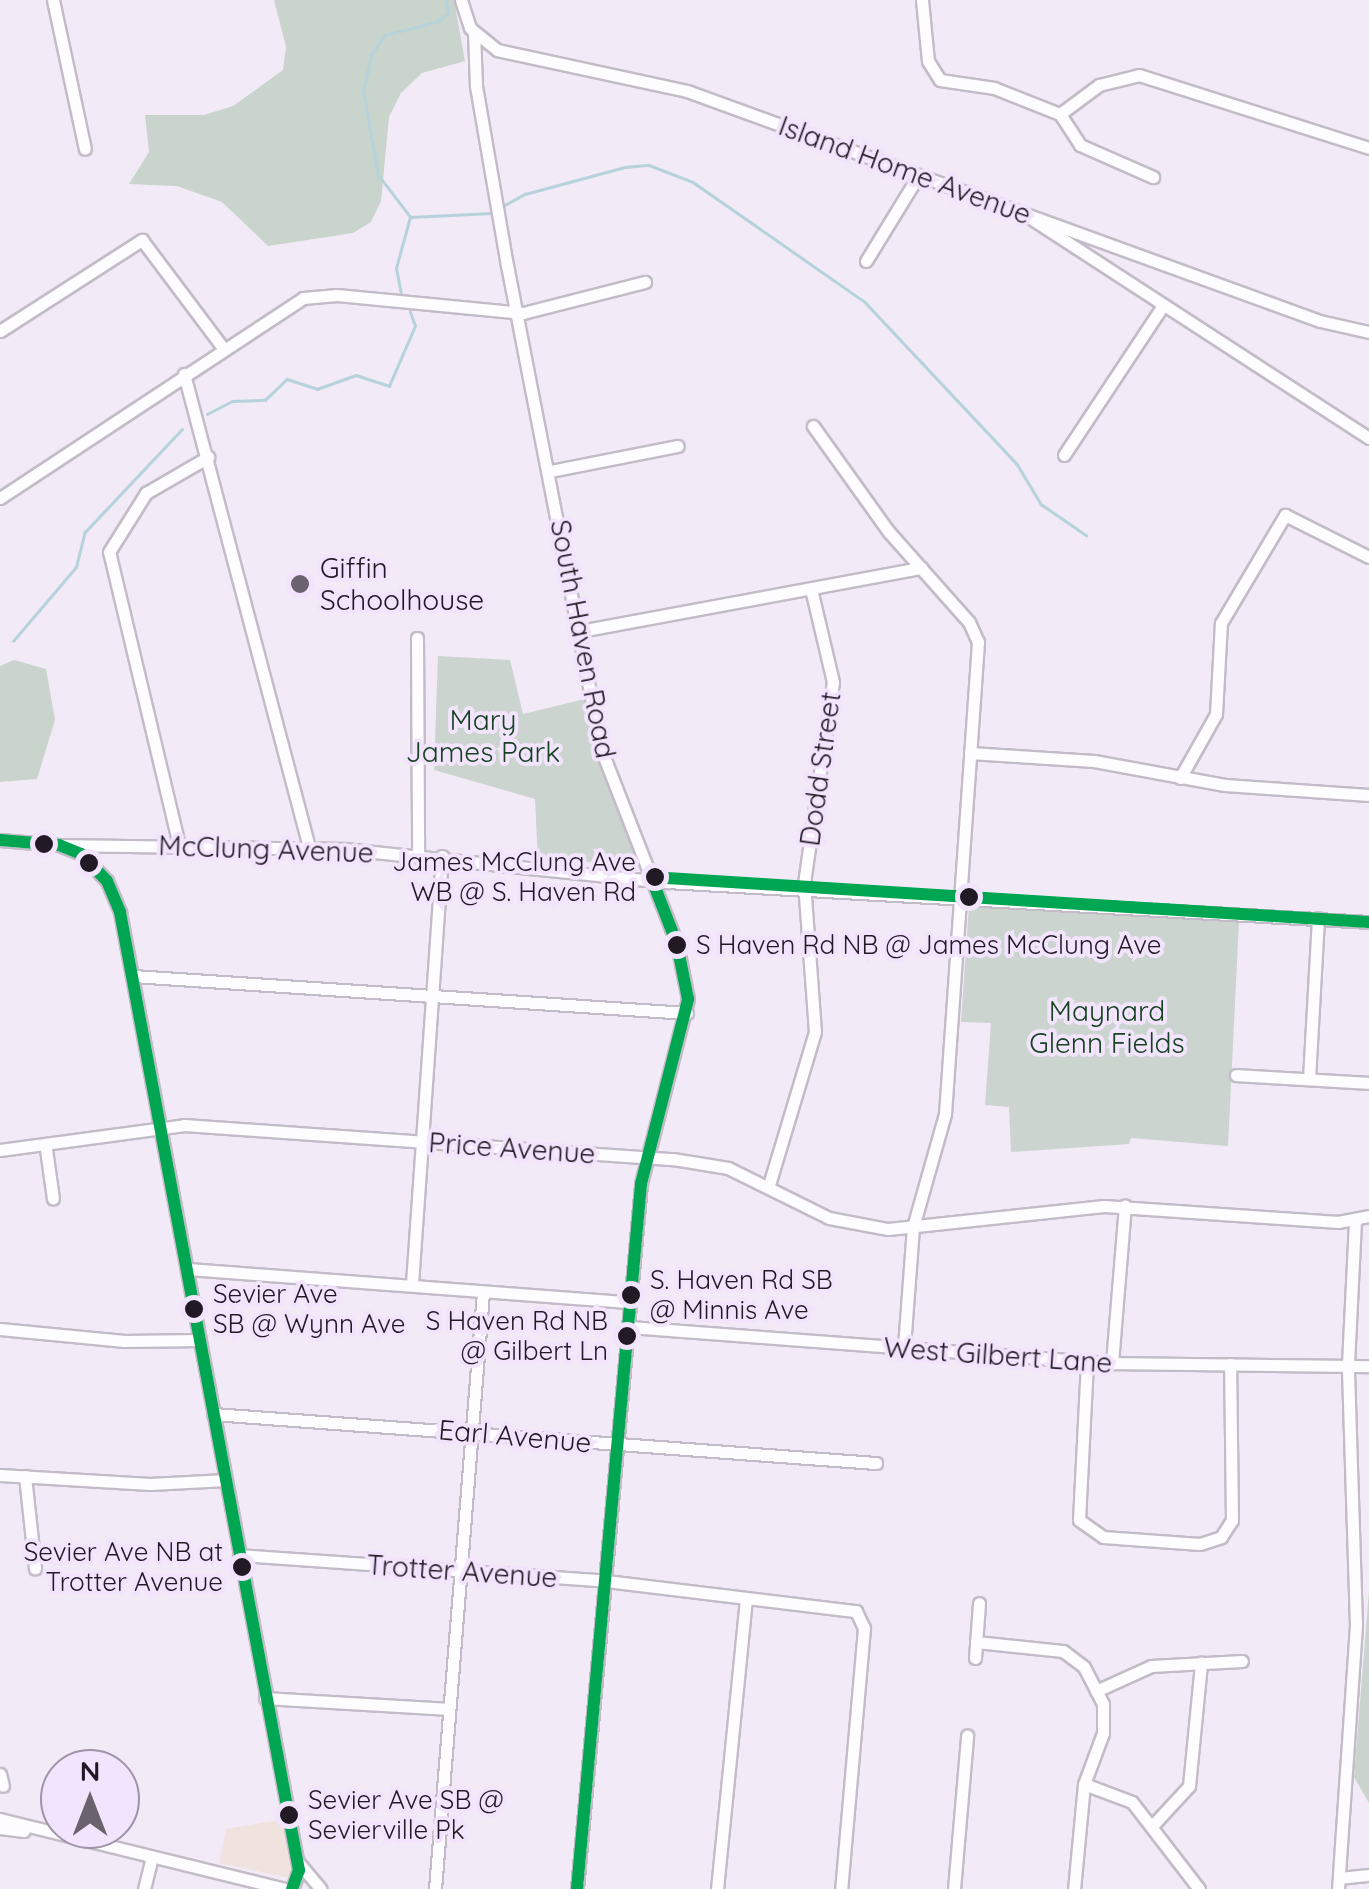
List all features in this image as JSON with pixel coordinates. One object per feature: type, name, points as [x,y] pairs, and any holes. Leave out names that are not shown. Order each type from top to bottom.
[{"type":"street","points":[[53,0],[86,150]]},
{"type":"street","points":[[460,0],[474,33]]},
{"type":"street","points":[[922,0],[934,77],[994,88],[1060,114],[1080,145],[1153,178]]},
{"type":"street","name":"Island Home Avenue","points":[[474,33],[501,52],[702,96],[1320,321],[1369,332]]},
{"type":"street","name":"South Haven Road","points":[[474,33],[476,86],[601,748],[681,956],[687,1013],[645,1157],[577,1889]]},
{"type":"street","points":[[1060,114],[1099,84],[1139,76],[1369,148]]},
{"type":"street","points":[[866,261],[918,176]]},
{"type":"street","points":[[1021,212],[1369,438]]},
{"type":"street","points":[[0,331],[142,240],[222,348]]},
{"type":"street","points":[[0,498],[287,305],[317,296],[516,311],[645,282]]},
{"type":"street","points":[[1064,455],[1162,307]]},
{"type":"street","points":[[184,374],[309,848]]},
{"type":"street","points":[[812,426],[921,568],[975,631],[944,1114],[913,1227],[904,1348]]},
{"type":"street","points":[[550,470],[678,446]]},
{"type":"street","points":[[179,845],[110,552],[146,493],[208,457]]},
{"type":"street","points":[[1180,778],[1216,714],[1220,624],[1285,515],[1369,557]]},
{"type":"street","points":[[580,631],[921,568]]},
{"type":"street","name":"Dodd Street","points":[[769,1185],[815,1032],[804,888],[833,682],[811,589]]},
{"type":"street","points":[[417,638],[418,854]]},
{"type":"street","points":[[970,753],[1094,761],[1180,778],[1369,794]]},
{"type":"street","name":"McClung Avenue","points":[[0,840],[418,854],[804,888],[1369,922]]},
{"type":"street","points":[[60,845],[90,860],[108,881],[134,976],[296,1858],[288,1889],[116,1849]]},
{"type":"street","points":[[412,1284],[442,856]]},
{"type":"street","points":[[1309,1079],[1318,918]]},
{"type":"street","points":[[134,976],[687,1013]]},
{"type":"street","points":[[1236,1076],[1369,1083]]},
{"type":"street","name":"Price Avenue","points":[[0,1150],[46,1148],[161,1128],[645,1157],[702,1162],[769,1185],[850,1224],[913,1227],[1124,1206],[1355,1221],[1369,1216]]},
{"type":"street","points":[[46,1148],[53,1199]]},
{"type":"street","points":[[1112,1364],[1124,1206]]},
{"type":"street","points":[[1355,1221],[1348,1364],[1363,1524],[1338,1884],[1369,1875]]},
{"type":"street","points":[[187,1270],[630,1302]]},
{"type":"street","points":[[435,1889],[484,1293]]},
{"type":"street","name":"West Gilbert Lane","points":[[628,1327],[1112,1364],[1369,1366]]},
{"type":"street","points":[[0,1328],[124,1341],[200,1340]]},
{"type":"street","points":[[1088,1362],[1079,1520],[1103,1537],[1200,1544],[1221,1537],[1232,1520],[1230,1364]]},
{"type":"street","name":"Earl Avenue","points":[[213,1414],[876,1463]]},
{"type":"street","points":[[0,1475],[150,1484],[226,1480]]},
{"type":"street","points":[[26,1476],[35,1568]]},
{"type":"street","name":"Trotter Avenue","points":[[240,1555],[607,1584],[861,1615],[841,1889]]},
{"type":"street","points":[[717,1889],[746,1599]]},
{"type":"street","points":[[975,1658],[979,1603]]},
{"type":"street","points":[[976,1642],[1063,1652],[1084,1667],[1096,1692],[1103,1733],[1084,1784],[1074,1889]]},
{"type":"street","points":[[1096,1692],[1141,1668],[1242,1661]]},
{"type":"street","points":[[1152,1826],[1189,1786],[1201,1663]]},
{"type":"street","points":[[265,1698],[449,1708]]},
{"type":"street","points":[[954,1889],[967,1736]]},
{"type":"street","points":[[1084,1784],[1132,1802],[1200,1889]]},
{"type":"street","points":[[0,1819],[40,1832]]},
{"type":"street","points":[[0,1828],[40,1833]]},
{"type":"street","points":[[144,1889],[152,1857]]},
{"type":"street","points":[[296,1858],[321,1889]]},
{"type":"shaded area","points":[[274,0],[454,0],[465,61],[422,73],[401,93],[389,117],[381,201],[371,222],[353,233],[268,246],[222,202],[177,186],[129,184],[149,152],[145,115],[204,115],[233,106],[283,70],[286,47]]},
{"type":"shaded area","points":[[14,660],[46,669],[55,720],[37,779],[0,782],[0,666]]},
{"type":"shaded area","points":[[1369,1591],[1369,1803],[1354,1777]]},
{"type":"shaded area","points":[[284,1819],[294,1869],[290,1878],[219,1863],[226,1829]]},
{"type":"green space","name":"Mary James Park","points":[[438,656],[510,660],[523,714],[585,699],[633,852],[631,863],[538,861],[535,799],[434,770]]},
{"type":"green space","name":"Maynard Glenn Fields","points":[[969,905],[1239,921],[1228,1146],[1131,1138],[1129,1144],[1011,1152],[1009,1107],[985,1105],[991,1023],[961,1022]]},
{"type":"waterway","points":[[401,294],[396,268],[410,217],[378,175],[363,91],[371,55],[385,35],[439,21],[448,13],[446,0]]},
{"type":"waterway","points":[[503,206],[525,194],[625,167],[649,165],[693,182],[865,302],[1017,464],[1041,504],[1086,535]]},
{"type":"waterway","points":[[410,217],[492,213]]},
{"type":"waterway","points":[[207,414],[232,401],[265,400],[287,379],[317,389],[356,375],[389,386],[415,326],[410,312]]},
{"type":"waterway","points":[[13,641],[76,567],[85,532],[182,429]]},
{"type":"transit line","points":[[0,840],[59,845],[81,854],[107,881],[120,912],[299,1870],[292,1889]]},
{"type":"transit line","points":[[651,877],[1369,922]]},
{"type":"transit line","points":[[577,1889],[641,1184],[688,999],[677,944],[651,877]]},
{"type":"place","name":"Giffin Schoolhouse","points":[[300,584]]},
{"type":"place","name":"James McClung Ave WB @ S. Haven Rd","points":[[655,877]]},
{"type":"place","name":"S Haven Rd NB @ James McClung Ave","points":[[677,945]]},
{"type":"place","name":"S. Haven Rd SB @ Minnis Ave","points":[[631,1295]]},
{"type":"place","name":"Sevier Ave SB @ Wynn Ave","points":[[194,1309]]},
{"type":"place","name":"S Haven Rd NB @ Gilbert Ln","points":[[627,1336]]},
{"type":"place","name":"Sevier Ave NB at Trotter Avenue","points":[[242,1567]]},
{"type":"place","name":"Sevier Ave SB @ Sevierville Pk","points":[[289,1815]]}]
